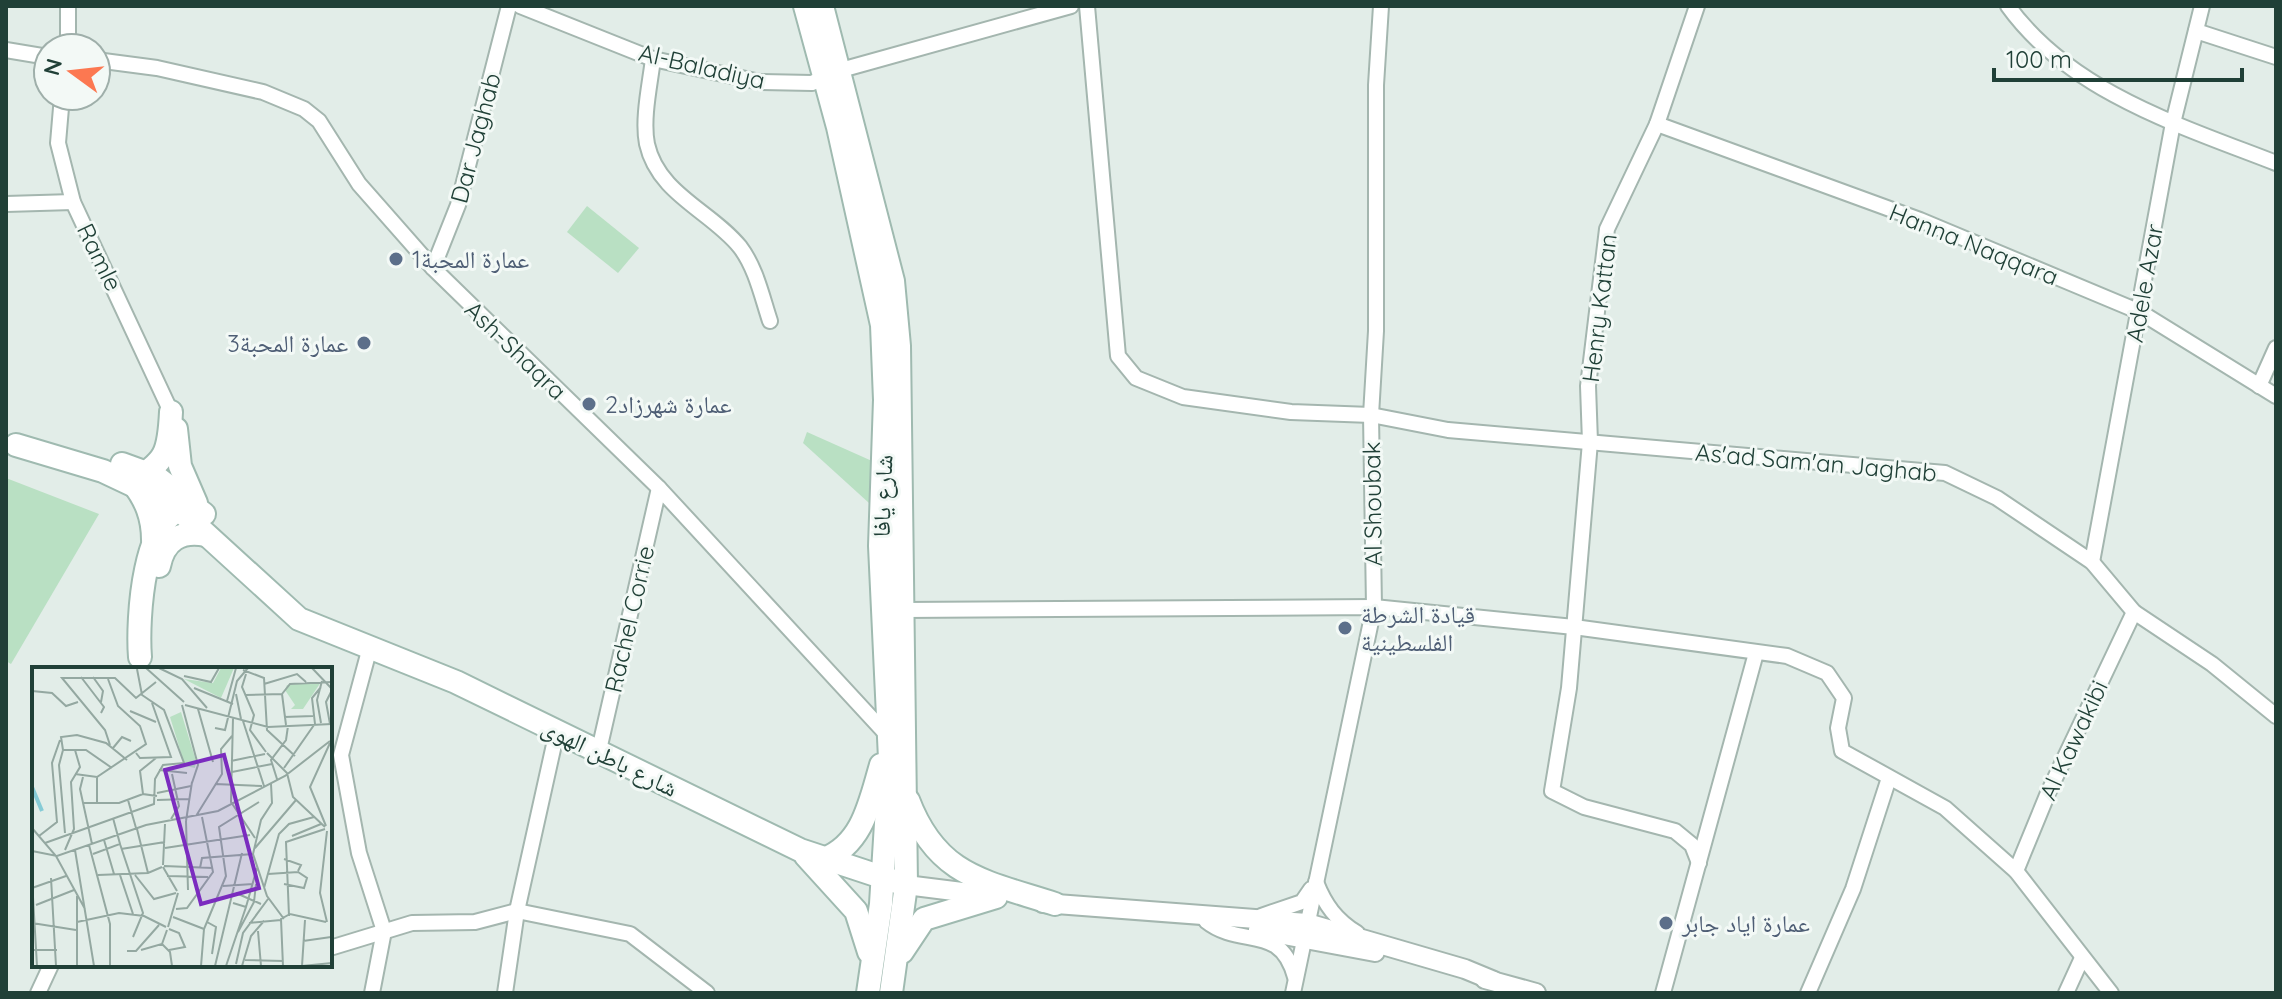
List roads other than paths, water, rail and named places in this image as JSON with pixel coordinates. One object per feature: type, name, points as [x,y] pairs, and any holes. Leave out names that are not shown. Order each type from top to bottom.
[{"type":"main road","name":"شارع يافا","points":[[805,6],[833,74],[893,281],[901,410],[906,885],[891,993]]},
{"type":"main road","name":"شارع يافا","points":[[822,6],[882,325],[885,400],[880,546],[889,737],[882,879],[868,993]]},
{"type":"main road","points":[[141,478],[158,467],[165,449],[171,412]]},
{"type":"main road","points":[[171,412],[180,466],[198,508]]},
{"type":"main road","points":[[11,445],[67,448],[141,478],[198,508],[247,560],[316,624]]},
{"type":"main road","points":[[141,478],[289,612],[316,624]]},
{"type":"main road","points":[[141,478],[150,513],[152,548]]},
{"type":"main road","points":[[139,663],[138,629],[152,548],[159,526],[175,508],[198,508]]},
{"type":"main road","points":[[139,663],[165,546],[186,534],[206,535]]},
{"type":"main road","name":"شارع باطن الهوى","points":[[316,624],[456,682],[800,850],[906,885]]},
{"type":"main road","points":[[824,859],[850,845],[857,834],[889,737]]},
{"type":"main road","points":[[904,790],[926,837],[949,863],[965,874],[1055,904]]},
{"type":"main road","points":[[800,850],[856,911],[868,946],[871,969]]},
{"type":"main road","points":[[896,963],[914,929],[924,919],[996,897]]},
{"type":"street","points":[[68,6],[68,32]]},
{"type":"street","name":"Dar Jaghab","points":[[433,268],[458,205],[509,6]]},
{"type":"street","name":"Al-Baladiya","points":[[520,6],[653,59],[783,85],[812,83],[833,74],[1071,6]]},
{"type":"street","name":"As'ad Sam'an Jaghab","points":[[1087,6],[1118,356],[1136,378],[1183,397],[1291,412],[1371,415],[1448,430],[1945,473],[1997,498],[2092,562],[2134,612],[2212,664],[2276,716]]},
{"type":"street","name":"Al Shoubak","points":[[1294,987],[1374,607],[1371,415],[1376,331],[1376,85],[1381,6]]},
{"type":"street","name":"Henry Kattan","points":[[1697,6],[1657,124],[1607,229],[1588,386],[1590,442],[1574,627],[1552,791],[1584,807],[1675,831],[1692,845],[1699,863]]},
{"type":"street","points":[[2008,6],[2025,29],[2102,89],[2173,123],[2276,163]]},
{"type":"street","name":"Adele Azar","points":[[2092,562],[2173,123],[2202,6]]},
{"type":"street","points":[[2196,31],[2276,57]]},
{"type":"street","points":[[6,50],[32,54]]},
{"type":"street","points":[[653,59],[647,143],[653,160],[661,175],[686,202],[741,248],[753,271],[770,321]]},
{"type":"street","name":"Ash-Shaqra","points":[[112,63],[239,86],[304,109],[319,121],[359,184],[433,268],[659,488],[889,737]]},
{"type":"street","name":"Ramle","points":[[61,112],[58,143],[73,202],[171,412]]},
{"type":"street","name":"Hanna Naqqara","points":[[1657,124],[1920,220],[2140,312],[2276,396]]},
{"type":"street","points":[[6,204],[73,202]]},
{"type":"street","points":[[2259,386],[2276,348]]},
{"type":"street","name":"Rachel Corrie","points":[[599,750],[659,488]]},
{"type":"street","points":[[903,610],[1374,607],[1574,627],[1787,656],[1827,673],[1844,698],[1838,728],[1842,751],[1945,808],[2016,871],[2111,993]]},
{"type":"street","name":"Al Kawakibi","points":[[2016,871],[2048,793],[2134,612]]},
{"type":"street","points":[[370,647],[341,755],[359,853],[384,931],[372,993]]},
{"type":"street","points":[[1663,993],[1756,653]]},
{"type":"street","points":[[505,993],[517,911],[557,731]]},
{"type":"street","points":[[1808,993],[1853,889],[1889,778]]},
{"type":"street","points":[[1251,918],[1302,902],[1316,882]]},
{"type":"street","points":[[1316,882],[1324,902],[1341,923],[1364,938]]},
{"type":"street","points":[[906,885],[1055,904],[1251,918],[1536,993]]},
{"type":"street","points":[[332,947],[412,923],[475,922],[517,911],[630,934],[707,993]]},
{"type":"street","points":[[1170,913],[1206,921],[1364,938],[1494,981]]},
{"type":"street","points":[[1206,921],[1219,932],[1273,941],[1290,959],[1294,987]]},
{"type":"street","points":[[2066,993],[2082,958]]},
{"type":"street","points":[[38,993],[50,967]]},
{"type":"place","name":"عمارة المحبة1","points":[[396,259]]},
{"type":"place","name":"عمارة المحبة3","points":[[364,343]]},
{"type":"place","name":"عمارة شهرزاد2","points":[[589,404]]},
{"type":"place","name":"قيادة الشرطة الفلسطينية","points":[[1345,628]]},
{"type":"place","name":"عمارة اياد جابر","points":[[1666,923]]}]
